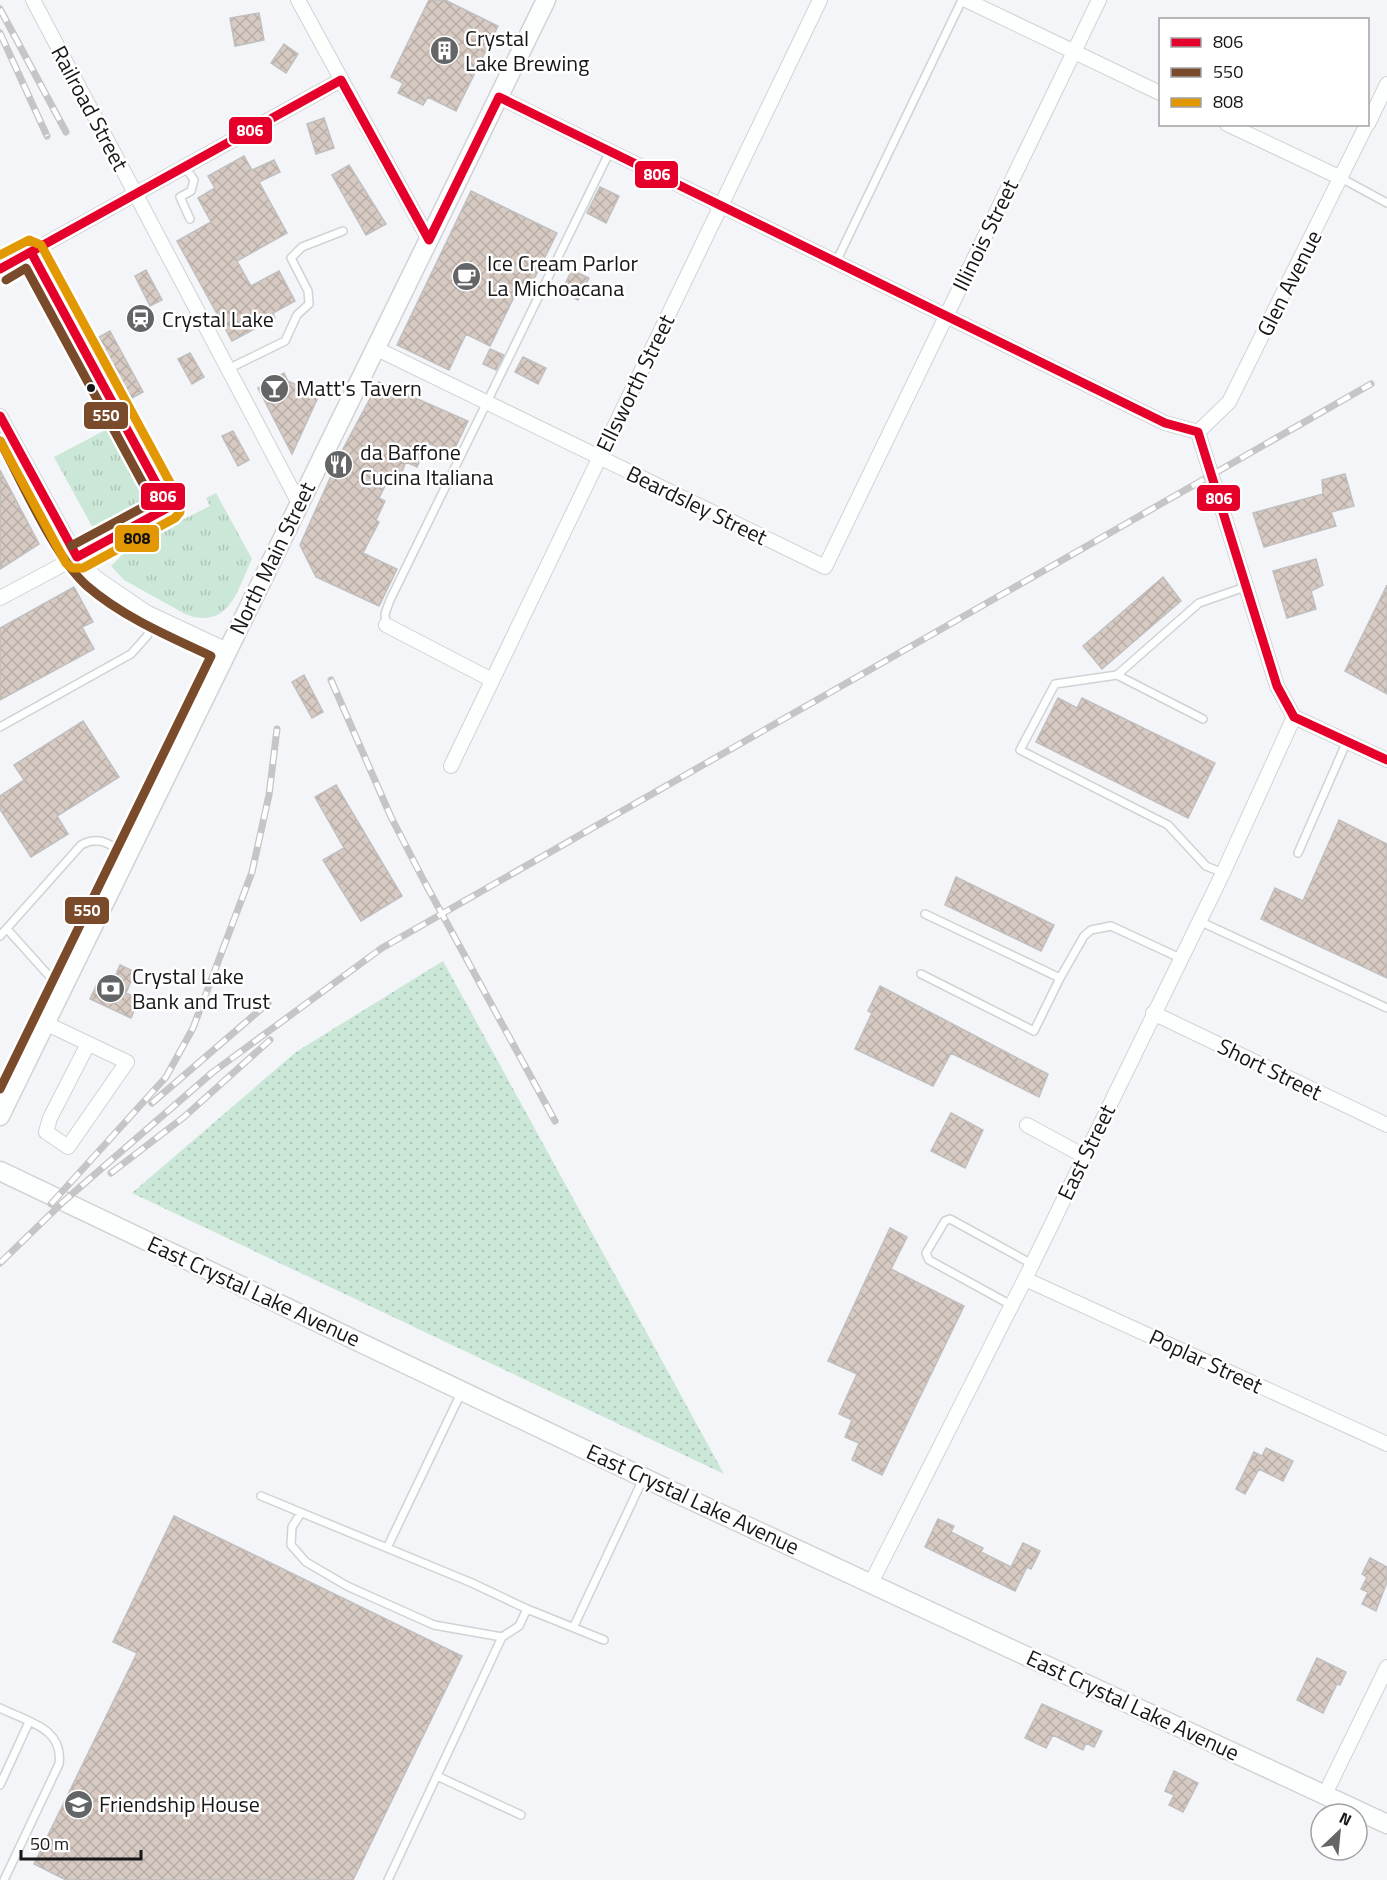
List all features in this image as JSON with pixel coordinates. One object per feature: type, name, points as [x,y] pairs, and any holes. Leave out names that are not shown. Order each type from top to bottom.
[{"type":"street","name":"Railroad Street","points":[[33,0],[299,503]]},
{"type":"street","points":[[298,0],[429,240]]},
{"type":"street","name":"North Main Street","points":[[2,1105],[62,990],[546,0]]},
{"type":"street","name":"Ellsworth Street","points":[[451,766],[820,0]]},
{"type":"street","points":[[964,0],[1159,92]]},
{"type":"street","name":"Illinois Street","points":[[825,567],[1099,0]]},
{"type":"street","points":[[0,269],[341,80]]},
{"type":"street","name":"Glen Avenue","points":[[1369,120],[1387,84]]},
{"type":"street","points":[[499,97],[1165,423],[1198,432],[1277,686],[1294,717],[1387,760]]},
{"type":"street","points":[[1231,126],[1341,178]]},
{"type":"street","name":"Glen Avenue","points":[[1198,432],[1229,402],[1366,126]]},
{"type":"street","name":"Beardsley Street","points":[[375,348],[825,567]]},
{"type":"street","points":[[0,416],[77,557],[95,577],[116,594],[156,617],[227,650]]},
{"type":"street","points":[[0,598],[77,557]]},
{"type":"street","points":[[386,625],[492,680]]},
{"type":"street","name":"East Street","points":[[871,1583],[1025,1279],[1223,873],[1294,717]]},
{"type":"street","name":"Short Street","points":[[1153,1013],[1387,1125]]},
{"type":"street","points":[[45,1023],[127,1062],[68,1147],[46,1132],[50,1118],[88,1044]]},
{"type":"street","points":[[1026,1125],[1084,1156]]},
{"type":"street","name":"East Crystal Lake Avenue","points":[[0,1171],[645,1477],[1387,1824]]},
{"type":"street","name":"Poplar Street","points":[[1025,1279],[1387,1444]]},
{"type":"street","points":[[1325,1794],[1387,1667]]},
{"type":"lane","points":[[836,262],[964,0]]},
{"type":"lane","points":[[386,625],[385,614],[390,600],[610,151]]},
{"type":"lane","points":[[185,167],[194,180],[191,191],[180,197],[190,219]]},
{"type":"lane","points":[[1341,178],[1387,203]]},
{"type":"lane","points":[[228,369],[285,341],[297,315],[309,304],[308,291],[291,258],[302,247],[343,231]]},
{"type":"lane","points":[[31,252],[169,507],[77,557]]},
{"type":"lane","points":[[1223,873],[1206,866],[1168,825],[1020,750],[1056,684],[1117,675],[1199,603],[1245,587]]},
{"type":"lane","points":[[0,726],[131,654],[147,636],[156,617]]},
{"type":"lane","points":[[1117,675],[1203,719]]},
{"type":"lane","points":[[1298,853],[1347,741]]},
{"type":"lane","points":[[0,936],[81,845],[92,839],[101,841],[127,855]]},
{"type":"lane","points":[[925,914],[1060,978]]},
{"type":"lane","points":[[1199,921],[1387,1008]]},
{"type":"lane","points":[[921,974],[1034,1031],[1084,936],[1100,927],[1112,926],[1180,958]]},
{"type":"lane","points":[[7,929],[62,990]]},
{"type":"lane","points":[[1011,1305],[929,1260],[926,1253],[945,1221],[950,1219],[1032,1264]]},
{"type":"lane","points":[[387,1548],[462,1390]]},
{"type":"lane","points":[[574,1626],[645,1477]]},
{"type":"lane","points":[[261,1496],[604,1640]]},
{"type":"lane","points":[[301,1513],[292,1527],[291,1545],[306,1562],[347,1586],[435,1625],[502,1636]]},
{"type":"lane","points":[[388,1880],[502,1636],[519,1626],[527,1609]]},
{"type":"lane","points":[[0,1708],[56,1738],[61,1750],[59,1764],[4,1880]]},
{"type":"lane","points":[[0,1785],[29,1722]]},
{"type":"lane","points":[[437,1776],[521,1815]]},
{"type":"green space","points":[[113,426],[166,528],[210,506],[206,498],[216,493],[252,559],[236,594],[223,612],[213,617],[202,618],[187,615],[124,580],[111,566],[120,557],[107,535],[99,539],[54,457]]},
{"type":"green space","points":[[443,961],[724,1474],[132,1193],[296,1052]]},
{"type":"building","name":"Crystal Lake Brewing","points":[[429,0],[445,0],[498,26],[456,111],[428,97],[423,105],[398,93],[403,83],[391,77]]},
{"type":"building","points":[[259,13],[264,40],[235,46],[230,18]]},
{"type":"building","points":[[284,44],[298,54],[286,73],[271,63]]},
{"type":"building","points":[[324,118],[334,148],[316,154],[307,124]]},
{"type":"building","points":[[244,156],[252,170],[274,160],[280,172],[259,182],[287,233],[237,261],[251,286],[279,271],[295,301],[273,313],[275,318],[232,341],[177,241],[211,222],[198,198],[215,188],[208,176]]},
{"type":"building","points":[[349,165],[386,224],[366,235],[332,175]]},
{"type":"building","points":[[600,187],[619,196],[606,223],[587,213]]},
{"type":"building","points":[[471,191],[557,233],[527,293],[518,289],[490,346],[466,334],[449,370],[397,345]]},
{"type":"building","points":[[146,270],[162,300],[150,306],[135,276]]},
{"type":"building","points":[[572,270],[589,278],[578,300],[561,292]]},
{"type":"building","points":[[110,331],[143,392],[123,403],[90,342]]},
{"type":"building","points":[[490,349],[504,355],[496,370],[483,364]]},
{"type":"building","points":[[190,353],[204,377],[192,384],[178,359]]},
{"type":"building","points":[[523,357],[546,368],[538,384],[515,372]]},
{"type":"building","points":[[284,373],[288,381],[319,395],[292,454],[258,388]]},
{"type":"building","points":[[379,382],[468,421],[452,454],[428,443],[417,467],[406,462],[401,474],[393,470],[379,498],[385,501],[376,520],[379,522],[363,553],[397,569],[379,606],[316,577],[300,545],[344,447]]},
{"type":"building","points":[[233,431],[249,460],[238,466],[222,436]]},
{"type":"building","points":[[0,470],[39,544],[0,569]]},
{"type":"building","points":[[1345,474],[1354,506],[1331,512],[1336,526],[1264,547],[1253,513],[1323,494],[1322,480]]},
{"type":"building","points":[[1316,559],[1323,585],[1311,591],[1316,609],[1287,618],[1273,571]]},
{"type":"building","points":[[1163,577],[1181,601],[1102,669],[1083,646]]},
{"type":"building","points":[[1387,585],[1387,694],[1345,671]]},
{"type":"building","points":[[74,587],[93,622],[82,627],[94,649],[0,700],[0,628]]},
{"type":"building","points":[[304,675],[323,712],[312,718],[292,682]]},
{"type":"building","points":[[1058,698],[1077,708],[1082,698],[1215,763],[1188,818],[1036,742]]},
{"type":"building","points":[[83,721],[119,777],[57,816],[68,834],[31,857],[0,809],[0,796],[24,780],[14,765]]},
{"type":"building","points":[[336,785],[402,896],[361,921],[323,860],[344,848],[315,797]]},
{"type":"building","points":[[1339,820],[1387,844],[1387,978],[1261,919],[1275,888],[1303,901]]},
{"type":"building","points":[[956,877],[1054,925],[1041,951],[945,905]]},
{"type":"building","name":"Crystal Lake Bank and Trust","points":[[120,965],[135,972],[126,993],[139,999],[131,1018],[90,999],[99,980],[111,986]]},
{"type":"building","points":[[880,986],[1048,1074],[1039,1097],[951,1053],[933,1086],[855,1049],[872,1013],[868,1011]]},
{"type":"building","points":[[951,1113],[983,1130],[965,1168],[931,1151]]},
{"type":"building","points":[[890,1228],[907,1237],[891,1269],[964,1306],[882,1475],[852,1460],[859,1443],[845,1437],[852,1420],[839,1414],[857,1374],[828,1361]]},
{"type":"building","points":[[1266,1448],[1293,1461],[1283,1481],[1259,1469],[1245,1494],[1236,1489],[1254,1452],[1262,1456]]},
{"type":"building","points":[[174,1516],[462,1656],[353,1880],[66,1880],[34,1864],[137,1653],[113,1642]]},
{"type":"building","points":[[938,1519],[954,1526],[951,1532],[983,1548],[981,1552],[1011,1567],[1023,1543],[1040,1551],[1031,1569],[1027,1567],[1015,1591],[925,1547]]},
{"type":"building","points":[[1370,1558],[1387,1567],[1387,1582],[1376,1611],[1362,1604],[1368,1592],[1361,1589],[1367,1577],[1362,1574]]},
{"type":"building","points":[[1317,1658],[1346,1672],[1340,1685],[1337,1684],[1323,1713],[1297,1700]]},
{"type":"building","points":[[1042,1704],[1102,1731],[1094,1747],[1086,1743],[1083,1750],[1053,1735],[1046,1748],[1025,1738]]},
{"type":"building","points":[[1174,1771],[1198,1783],[1183,1812],[1169,1805],[1174,1795],[1165,1791]]},
{"type":"railway","points":[[0,9],[66,132]]},
{"type":"railway","points":[[0,33],[47,136]]},
{"type":"railway","points":[[0,1263],[64,1201],[213,1072],[382,948],[1371,384]]},
{"type":"railway","points":[[331,680],[391,817],[555,1121]]},
{"type":"railway","points":[[51,1204],[166,1077],[193,1028],[252,872],[269,795],[277,729]]},
{"type":"railway","points":[[152,1103],[268,1003]]},
{"type":"railway","points":[[111,1173],[184,1117],[270,1040]]},
{"type":"transit line","name":"806","points":[[0,269],[341,80],[429,240]]},
{"type":"transit line","name":"806","points":[[429,240],[499,97],[1165,423],[1198,432],[1277,686],[1294,717],[1387,760]]},
{"type":"transit line","name":"808","points":[[0,255],[29,240],[41,245],[180,501],[180,512],[175,518],[83,568],[72,568],[66,563],[0,441]]},
{"type":"transit line","name":"806","points":[[0,416],[77,557],[169,507],[31,252]]},
{"type":"transit line","name":"550","points":[[6,280],[26,268],[153,502],[71,546]]},
{"type":"transit line","name":"550","points":[[0,441],[51,538],[87,586],[131,616],[211,656],[0,1089]]},
{"type":"place","name":"Crystal Lake Brewing","points":[[444,51]]},
{"type":"place","name":"Ice Cream Parlor La Michoacana","points":[[466,276]]},
{"type":"place","name":"Crystal Lake","points":[[141,319]]},
{"type":"place","name":"Matt's Tavern","points":[[275,388]]},
{"type":"place","name":"da Baffone Cucina Italiana","points":[[339,465]]},
{"type":"place","name":"Crystal Lake Bank and Trust","points":[[111,989]]},
{"type":"place","name":"Friendship House","points":[[78,1804]]}]
